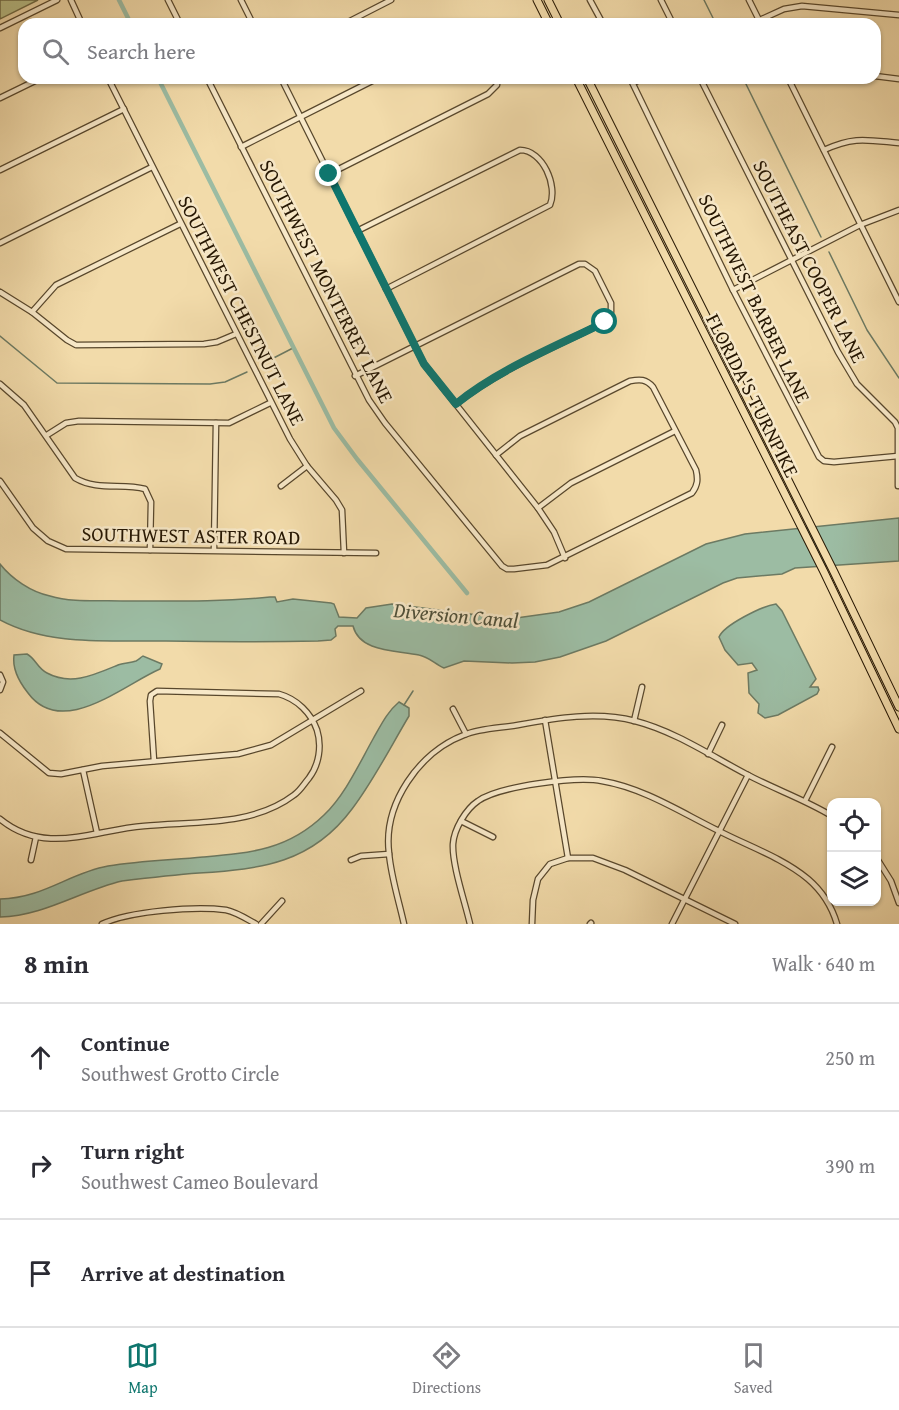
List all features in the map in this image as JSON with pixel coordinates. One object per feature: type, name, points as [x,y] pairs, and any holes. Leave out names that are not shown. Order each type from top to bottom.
[{"type":"highway","points":[[537,0],[546,18]]},
{"type":"highway","points":[[548,0],[557,18]]},
{"type":"highway","name":"FLORIDA'S TURNPIKE","points":[[579,84],[824,572],[899,729]]},
{"type":"highway","name":"FLORIDA'S TURNPIKE","points":[[590,84],[899,707]]},
{"type":"street","points":[[20,18],[57,0]]},
{"type":"street","points":[[71,0],[79,18]]},
{"type":"street","points":[[168,0],[177,18]]},
{"type":"street","points":[[356,18],[391,0]]},
{"type":"street","points":[[590,0],[600,18]]},
{"type":"street","points":[[661,0],[670,18]]},
{"type":"street","points":[[749,0],[758,18]]},
{"type":"street","points":[[244,1],[251,18]]},
{"type":"street","points":[[767,18],[784,9],[802,6],[899,15]]},
{"type":"street","points":[[0,28],[18,19]]},
{"type":"street","points":[[881,77],[899,79]]},
{"type":"street","points":[[0,98],[29,84]]},
{"type":"street","name":"SOUTHWEST CHESTNUT LANE","points":[[111,84],[270,403],[307,466],[342,510],[344,552]]},
{"type":"street","name":"SOUTHWEST MONTERREY LANE","points":[[210,84],[355,376],[385,423],[496,561],[507,569],[547,565],[565,558]]},
{"type":"street","points":[[284,84],[429,371],[538,508],[554,532],[565,558],[692,493],[697,487],[696,470],[653,387],[649,381],[640,379],[630,381],[520,436],[496,455]]},
{"type":"street","points":[[241,147],[366,84]]},
{"type":"street","points":[[329,174],[488,94],[497,84]]},
{"type":"street","name":"SOUTHWEST BARBER LANE","points":[[633,84],[733,290],[819,457],[824,461],[834,462],[898,456]]},
{"type":"street","name":"SOUTHEAST COOPER LANE","points":[[703,84],[838,352],[857,384],[895,422],[898,428],[898,486]]},
{"type":"street","points":[[792,84],[899,302]]},
{"type":"street","points":[[0,171],[124,109]]},
{"type":"street","points":[[824,150],[843,141],[858,139],[899,143]]},
{"type":"street","points":[[357,231],[520,150],[529,150],[537,156],[550,178],[554,197],[550,205],[386,289]]},
{"type":"street","points":[[0,243],[152,167]]},
{"type":"street","points":[[733,290],[861,225],[899,210]]},
{"type":"street","points":[[32,312],[56,285],[180,224]]},
{"type":"street","points":[[355,376],[579,264],[585,264],[595,271],[611,303],[611,312],[605,322],[494,378],[456,404]]},
{"type":"street","points":[[0,292],[32,312],[76,345],[204,344],[217,342],[236,334]]},
{"type":"street","points":[[0,384],[24,405],[75,478],[87,485],[134,486],[145,489],[151,502],[150,550]]},
{"type":"street","points":[[47,435],[66,423],[79,421],[229,423],[270,403]]},
{"type":"street","points":[[214,550],[216,423]]},
{"type":"street","points":[[538,508],[571,483],[675,431]]},
{"type":"street","points":[[281,486],[307,466]]},
{"type":"street","name":"SOUTHWEST ASTER ROAD","points":[[0,481],[33,528],[48,541],[66,549],[376,553]]},
{"type":"street","points":[[0,690],[1,677]]},
{"type":"street","points":[[634,721],[642,687]]},
{"type":"street","points":[[0,819],[18,831],[36,837],[64,840],[124,828],[241,818],[277,807],[296,794],[312,773],[318,756],[318,734],[312,720],[294,700],[273,693],[157,691],[150,698],[154,761]]},
{"type":"street","points":[[0,733],[49,773],[61,774],[102,766],[238,754],[271,745],[361,691]]},
{"type":"street","points":[[453,710],[466,734]]},
{"type":"street","points":[[404,924],[389,854],[389,827],[393,811],[410,778],[442,747],[466,734],[545,720],[593,716],[634,721],[666,732],[827,814]]},
{"type":"street","points":[[545,720],[568,858]]},
{"type":"street","points":[[708,754],[722,725]]},
{"type":"street","points":[[805,801],[832,747]]},
{"type":"street","points":[[83,770],[97,832]]},
{"type":"street","points":[[672,924],[748,775]]},
{"type":"street","points":[[470,924],[456,867],[453,844],[461,821],[477,802],[494,793],[587,779],[622,785],[646,795],[782,863],[807,878],[824,896],[837,924]]},
{"type":"street","points":[[461,821],[493,837]]},
{"type":"street","points":[[31,860],[36,837]]},
{"type":"street","points":[[351,860],[361,856],[389,854]]},
{"type":"street","points":[[532,924],[533,900],[538,879],[550,864],[568,858],[593,858],[604,861],[735,924]]},
{"type":"street","points":[[881,865],[891,881],[899,903]]},
{"type":"street","points":[[261,924],[282,901]]},
{"type":"street","points":[[102,924],[140,915],[208,909],[229,910],[256,924]]},
{"type":"shaded area","points":[[0,0],[38,0],[0,19]]},
{"type":"water","name":"Diversion Canal","points":[[899,518],[899,561],[795,568],[782,574],[737,578],[606,641],[560,657],[535,662],[464,661],[444,668],[423,656],[371,646],[357,635],[353,626],[338,626],[335,629],[336,636],[331,640],[318,641],[102,641],[39,635],[0,620],[0,564],[16,580],[29,588],[68,600],[196,601],[275,597],[277,602],[293,599],[331,603],[334,604],[339,617],[357,618],[366,608],[392,604],[509,619],[559,612],[589,602],[706,544],[745,534]]},
{"type":"water","points":[[776,604],[782,611],[816,679],[810,687],[818,687],[819,690],[817,694],[778,715],[765,718],[758,713],[759,704],[749,693],[748,673],[757,670],[752,663],[738,665],[725,650],[719,637],[728,627],[744,617]]},
{"type":"water","points":[[27,654],[44,671],[65,679],[83,678],[120,664],[136,661],[143,656],[162,664],[160,669],[111,696],[75,710],[58,711],[42,706],[28,693],[15,671],[14,655]]},
{"type":"water","points":[[399,702],[409,708],[409,716],[368,786],[337,827],[303,852],[284,860],[244,869],[122,881],[47,908],[16,916],[0,917],[0,899],[16,898],[43,890],[94,869],[252,851],[268,848],[297,836],[324,815],[339,798],[384,719]]},
{"type":"waterway","points":[[119,0],[128,18]]},
{"type":"waterway","points":[[704,0],[713,18]]},
{"type":"waterway","name":"Diversion Canal","points":[[161,84],[334,428],[467,593]]},
{"type":"waterway","points":[[746,84],[821,237]]},
{"type":"waterway","points":[[829,252],[867,330],[899,378]]},
{"type":"waterway","points":[[0,336],[57,383],[210,384],[225,382],[247,372]]},
{"type":"waterway","points":[[262,364],[293,348]]},
{"type":"waterway","points":[[404,705],[413,691]]},
{"type":"route","points":[[329,174],[424,364],[456,404],[494,378],[605,322]]}]
